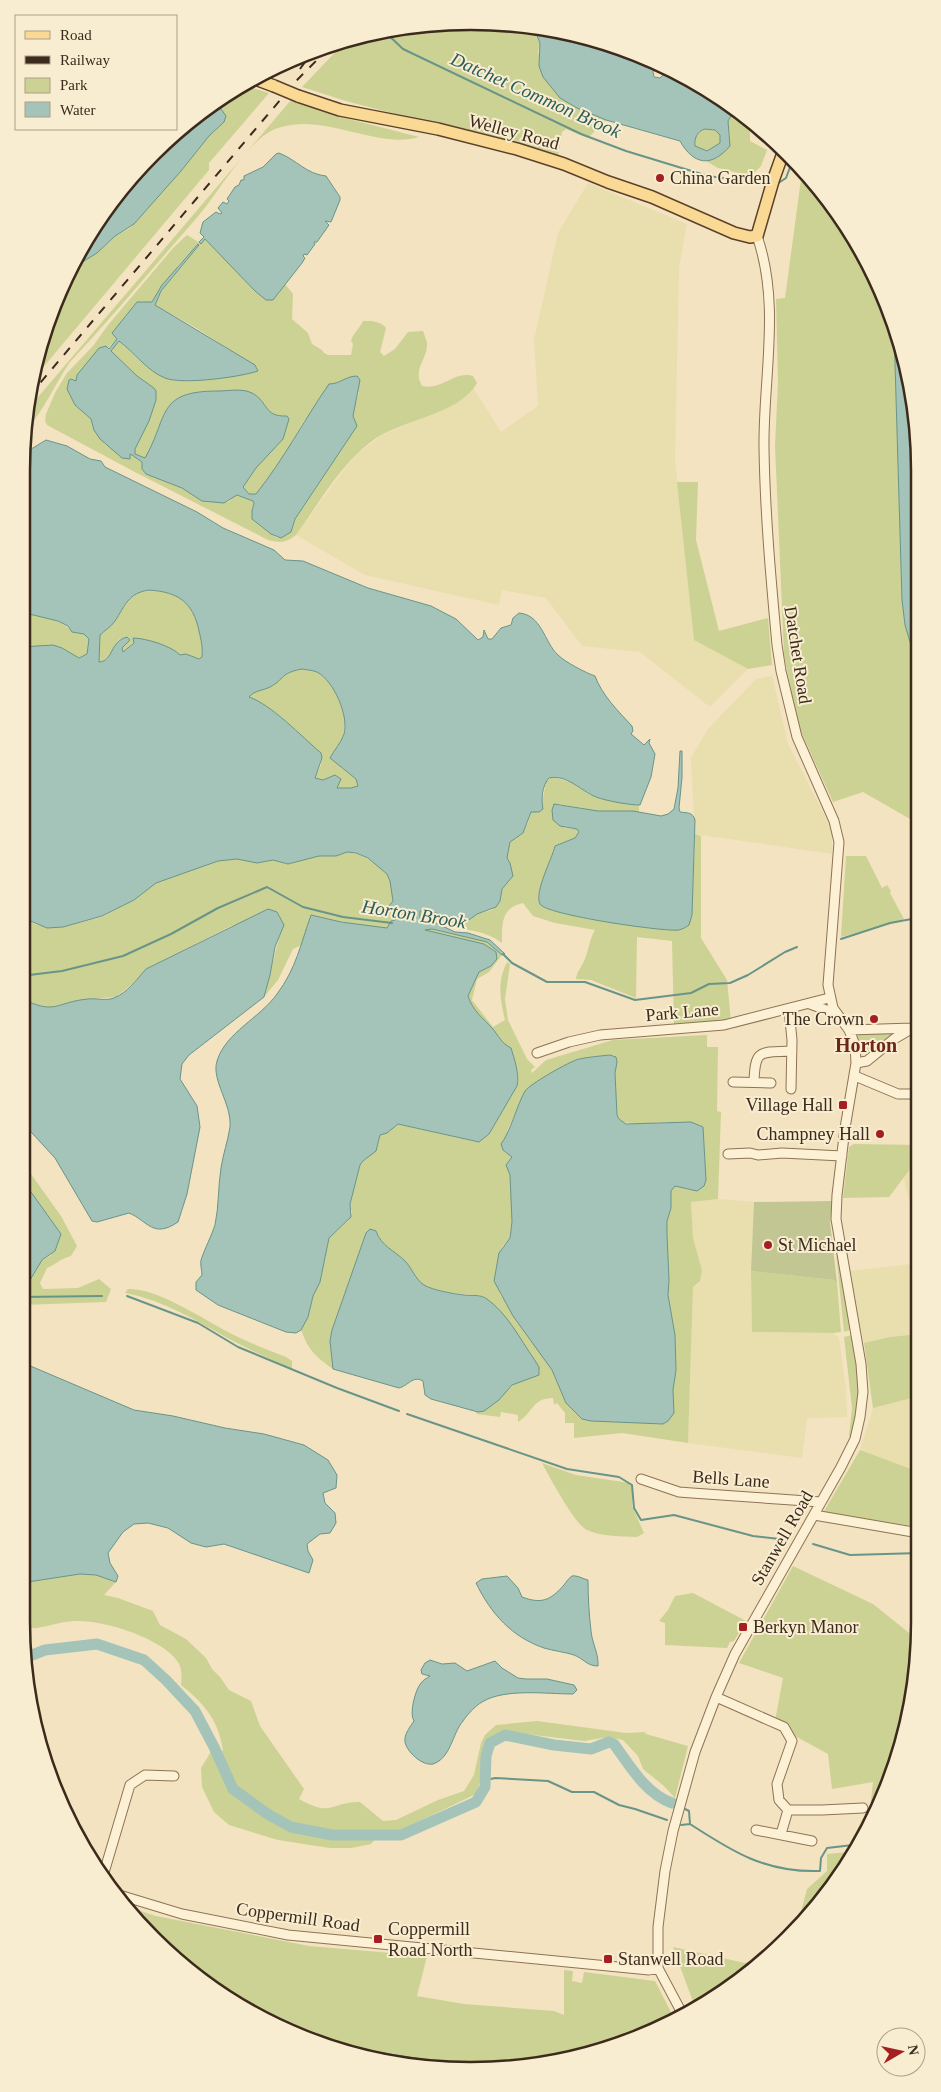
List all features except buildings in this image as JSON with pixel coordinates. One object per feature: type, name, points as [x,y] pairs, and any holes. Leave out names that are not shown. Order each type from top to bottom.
[{"type":"main road","name":"Welley Road","points":[[263,82],[340,110],[438,129],[517,149],[564,164],[652,197],[734,233],[750,237],[757,236]]},
{"type":"main road","points":[[757,236],[781,158]]},
{"type":"street","name":"Datchet Road","points":[[757,236],[764,259],[768,297],[769,366],[764,446],[777,645],[781,671],[797,737],[834,821],[839,842],[828,962],[829,998],[837,1014],[849,1030],[855,1045],[856,1062]]},
{"type":"street","name":"Park Lane","points":[[537,1053],[569,1042],[600,1035],[724,1025],[829,998]]},
{"type":"street","points":[[810,1004],[837,1014]]},
{"type":"street","points":[[789,1009],[792,1051],[791,1089]]},
{"type":"street","points":[[849,1030],[911,1026]]},
{"type":"street","points":[[856,1062],[867,1061],[894,1039],[911,1029]]},
{"type":"street","points":[[754,1082],[754,1064],[757,1057],[762,1053],[792,1051]]},
{"type":"street","name":"Stanwell Road","points":[[680,2009],[658,1968],[658,1928],[665,1871],[673,1831],[698,1744],[716,1697],[739,1647],[841,1467],[854,1439],[860,1417],[863,1392],[861,1364],[839,1247],[836,1219],[842,1156],[856,1062]]},
{"type":"street","points":[[855,1076],[898,1094],[911,1093]]},
{"type":"street","points":[[733,1082],[771,1083]]},
{"type":"street","points":[[728,1154],[750,1153],[758,1155],[782,1152],[842,1156]]},
{"type":"street","name":"Bells Lane","points":[[641,1479],[686,1492],[821,1502]]},
{"type":"street","points":[[814,1515],[911,1531]]},
{"type":"street","points":[[716,1697],[784,1727],[792,1742],[777,1784],[779,1800],[788,1810],[863,1808]]},
{"type":"street","points":[[105,1868],[130,1785],[145,1775],[174,1776]]},
{"type":"street","points":[[780,1834],[788,1810]]},
{"type":"street","points":[[756,1830],[812,1841]]},
{"type":"street","name":"Coppermill Road","points":[[127,1897],[182,1914],[288,1936],[649,1970],[658,1968]]},
{"type":"shaded area","points":[[588,183],[687,224],[679,267],[675,459],[694,640],[748,669],[710,707],[640,652],[582,646],[546,598],[502,590],[499,605],[365,575],[296,535],[357,454],[382,435],[448,407],[466,397],[474,389],[501,432],[538,406],[534,340],[558,233]]},
{"type":"shaded area","points":[[772,676],[788,744],[832,830],[832,854],[695,834],[691,758],[708,729],[756,679]]},
{"type":"shaded area","points":[[911,1169],[911,1208],[904,1179]]},
{"type":"shaded area","points":[[718,1199],[754,1202],[751,1271],[752,1332],[833,1333],[839,1338],[846,1390],[847,1417],[807,1418],[802,1458],[688,1443],[693,1287],[697,1285],[702,1270],[693,1238],[691,1202]]},
{"type":"shaded area","points":[[911,1264],[911,1335],[864,1343],[848,1271]]},
{"type":"shaded area","points":[[911,1398],[911,1470],[860,1450],[873,1408]]},
{"type":"green space","points":[[470,30],[528,34],[535,35],[540,43],[538,52],[569,104],[606,120],[588,138],[566,129],[562,132],[558,157],[346,101],[302,87],[337,51],[385,38],[442,31]]},
{"type":"green space","points":[[252,88],[269,93],[209,163],[209,170],[42,369],[53,329],[83,261],[105,246],[115,236],[130,228],[181,171],[209,136],[224,122],[221,109]]},
{"type":"green space","points":[[291,100],[341,117],[419,137],[403,140],[386,139],[314,124],[296,124],[278,128],[267,133],[246,153],[200,214],[70,362],[33,421],[36,400]]},
{"type":"green space","points":[[731,115],[739,121],[750,130],[750,141],[767,150],[761,166],[751,176],[718,168],[706,161],[709,161],[730,136],[728,121]]},
{"type":"green space","points":[[705,129],[715,130],[720,135],[720,143],[707,151],[695,146],[697,135]]},
{"type":"green space","points":[[801,179],[820,202],[852,250],[877,302],[895,351],[902,600],[905,625],[911,645],[911,820],[863,792],[833,802],[797,723],[784,654],[775,446],[778,382],[776,299],[785,298]]},
{"type":"green space","points":[[187,235],[200,243],[205,238],[255,291],[273,300],[285,284],[293,294],[292,319],[308,333],[312,344],[328,355],[351,355],[352,338],[363,321],[376,322],[386,328],[380,352],[384,356],[395,349],[408,332],[423,331],[427,349],[419,369],[419,380],[422,386],[435,386],[466,375],[473,376],[477,383],[469,394],[444,410],[398,427],[372,441],[340,473],[296,535],[283,542],[268,540],[133,471],[47,425],[45,421],[56,391],[67,373],[93,346],[108,325],[174,247]],"holes":[[[199,245],[161,291],[155,305],[196,328],[258,368],[211,379],[175,380],[165,378],[153,371],[119,341],[111,351],[137,376],[154,388],[152,412],[135,449],[135,454],[145,459],[162,419],[174,401],[198,392],[246,392],[260,399],[274,415],[287,416],[289,419],[283,439],[256,468],[243,487],[250,494],[256,494],[276,469],[304,421],[337,384],[340,382],[359,392],[352,418],[334,458],[295,519],[293,527],[277,538],[252,519],[253,501],[236,495],[228,502],[202,501],[182,488],[146,474],[142,462],[132,455],[106,445],[94,430],[91,419],[75,405],[67,389],[117,339],[113,333],[137,302],[152,302],[180,263]]]},
{"type":"green space","points":[[677,482],[698,482],[696,540],[719,631],[768,618],[772,665],[748,669],[694,640]]},
{"type":"green space","points":[[149,590],[176,596],[193,612],[199,630],[202,657],[199,659],[186,654],[180,655],[165,647],[134,642],[123,652],[122,648],[126,645],[120,639],[109,656],[99,662],[100,635],[114,622],[130,599],[141,592]]},
{"type":"green space","points":[[30,614],[56,620],[72,632],[84,634],[89,639],[87,654],[78,658],[62,648],[30,647]]},
{"type":"green space","points":[[302,669],[315,671],[323,676],[329,682],[338,698],[343,715],[344,731],[341,741],[331,755],[342,768],[356,779],[358,786],[337,788],[340,782],[333,776],[323,780],[315,778],[321,765],[322,755],[278,715],[249,697],[256,691],[265,689],[276,682],[284,674]]},
{"type":"green space","points":[[553,777],[573,783],[590,795],[639,805],[639,813],[598,811],[559,804],[553,806],[552,813],[565,828],[577,829],[579,832],[575,838],[555,846],[542,882],[539,901],[587,919],[678,930],[692,915],[695,834],[701,836],[701,938],[727,980],[731,1021],[674,1027],[672,941],[637,937],[636,998],[591,980],[576,979],[595,930],[555,923],[533,916],[523,903],[510,909],[504,917],[502,943],[485,934],[420,916],[420,911],[426,910],[466,922],[477,914],[492,910],[500,901],[502,889],[513,876],[507,858],[510,842],[512,838],[521,835],[528,823],[531,812],[542,804],[546,781]]},
{"type":"green space","points":[[347,852],[357,854],[379,866],[387,874],[391,884],[393,901],[389,906],[396,914],[396,918],[391,921],[387,928],[377,928],[310,916],[302,945],[293,949],[278,980],[264,997],[283,928],[279,914],[231,926],[146,969],[116,997],[89,999],[46,1008],[30,1002],[30,922],[37,925],[63,927],[102,917],[134,900],[156,883],[218,861],[237,859],[257,863],[273,860],[288,864],[319,856],[336,856]]},
{"type":"green space","points":[[846,856],[866,856],[882,888],[887,885],[891,891],[890,893],[904,919],[841,937]]},
{"type":"green space","points":[[427,928],[487,942],[502,955],[489,972],[477,979],[472,1000],[493,1027],[505,1020],[501,998],[501,984],[507,962],[510,964],[505,999],[508,1020],[527,1059],[535,1067],[531,1070],[532,1073],[546,1060],[613,1040],[707,1035],[707,1047],[718,1047],[717,1111],[721,1112],[718,1199],[691,1202],[693,1238],[702,1270],[700,1281],[693,1287],[688,1443],[622,1433],[574,1438],[574,1423],[565,1423],[565,1413],[557,1403],[554,1405],[553,1398],[541,1400],[518,1422],[518,1415],[501,1412],[500,1417],[477,1414],[476,1411],[492,1405],[515,1384],[540,1372],[534,1359],[479,1295],[447,1292],[424,1285],[405,1261],[384,1244],[376,1231],[366,1233],[332,1330],[330,1341],[333,1369],[317,1356],[307,1343],[301,1330],[308,1317],[313,1296],[320,1282],[329,1238],[348,1221],[352,1213],[350,1204],[360,1165],[377,1148],[380,1135],[387,1133],[398,1124],[477,1142],[489,1134],[517,1086],[518,1074],[508,1050],[473,1007],[468,996],[479,972],[491,966],[497,959],[484,944],[425,931]],"holes":[[[614,1055],[617,1062],[615,1073],[617,1115],[622,1122],[640,1124],[665,1122],[703,1127],[706,1180],[704,1185],[690,1190],[675,1186],[671,1191],[671,1208],[667,1221],[668,1294],[675,1335],[676,1370],[668,1421],[663,1424],[601,1421],[562,1390],[552,1370],[500,1294],[495,1272],[502,1247],[510,1238],[512,1222],[510,1175],[506,1165],[512,1157],[505,1152],[508,1129],[525,1092],[577,1059]]]},
{"type":"green space","points":[[891,1032],[891,1035],[868,1054],[864,1054],[858,1047],[857,1038],[859,1033]]},
{"type":"green space","points":[[854,1144],[911,1145],[911,1168],[889,1197],[843,1198],[849,1147]]},
{"type":"green space","points":[[30,1173],[61,1216],[77,1246],[71,1256],[47,1268],[40,1283],[43,1289],[78,1288],[99,1279],[111,1289],[106,1302],[30,1305],[30,1280],[40,1262],[51,1255],[61,1234],[30,1191]]},
{"type":"green space","points":[[832,1201],[830,1222],[837,1283],[834,1280],[751,1271],[754,1202]]},
{"type":"green space","points":[[836,1252],[851,1326],[850,1330],[844,1332]]},
{"type":"green space","points":[[751,1271],[834,1280],[837,1283],[841,1332],[752,1332]]},
{"type":"green space","points":[[128,1289],[140,1290],[168,1300],[236,1336],[286,1357],[292,1361],[292,1369],[240,1345],[167,1306],[125,1293]]},
{"type":"green space","points":[[852,1335],[858,1374],[859,1400],[851,1438],[849,1436],[852,1408],[844,1337]]},
{"type":"green space","points":[[911,1335],[911,1398],[873,1408],[864,1343]]},
{"type":"green space","points":[[860,1450],[911,1469],[911,1526],[823,1513]]},
{"type":"green space","points":[[542,1463],[576,1475],[630,1483],[632,1488],[632,1506],[644,1533],[637,1537],[599,1534],[587,1530],[569,1510]]},
{"type":"green space","points":[[793,1566],[873,1604],[911,1634],[903,1707],[888,1763],[870,1805],[873,1782],[832,1789],[828,1754],[795,1736],[787,1727],[775,1721],[783,1678],[739,1663]]},
{"type":"green space","points":[[80,1574],[96,1575],[116,1582],[104,1595],[153,1611],[160,1625],[186,1639],[206,1658],[212,1669],[229,1690],[251,1701],[260,1726],[304,1789],[299,1799],[310,1805],[331,1808],[342,1804],[360,1802],[383,1821],[396,1820],[438,1800],[464,1791],[474,1775],[481,1743],[485,1735],[496,1725],[537,1721],[626,1733],[645,1732],[646,1734],[688,1746],[675,1798],[664,1786],[643,1769],[638,1756],[623,1740],[608,1737],[584,1741],[517,1733],[500,1733],[490,1739],[487,1745],[481,1779],[476,1794],[407,1827],[376,1838],[371,1844],[351,1848],[330,1848],[278,1840],[229,1825],[214,1812],[202,1787],[201,1768],[212,1750],[223,1751],[221,1740],[209,1714],[197,1699],[181,1685],[182,1676],[178,1662],[159,1645],[132,1632],[116,1627],[88,1621],[72,1621],[30,1628],[30,1582]]},
{"type":"green space","points":[[693,1593],[746,1621],[734,1641],[730,1642],[727,1648],[665,1645],[665,1623],[659,1621],[668,1610],[675,1596]]},
{"type":"green space","points":[[846,1852],[820,1890],[801,1914],[807,1889],[827,1871],[827,1854]]},
{"type":"green space","points":[[137,1910],[156,1916],[309,1946],[427,1956],[417,1996],[464,2004],[554,2011],[564,2015],[564,1970],[573,1971],[572,1981],[582,1983],[584,1972],[655,1981],[672,2013],[612,2039],[556,2054],[499,2061],[470,2062],[421,2059],[356,2047],[329,2039],[276,2017],[250,2003],[202,1971],[180,1953]]},
{"type":"green space","points":[[673,1947],[745,1963],[750,1961],[739,1971],[693,2002]]},
{"type":"water","points":[[537,36],[556,38],[612,53],[654,70],[654,77],[660,78],[664,74],[691,89],[731,115],[728,121],[730,146],[717,158],[704,161],[691,155],[680,141],[606,120],[577,108],[560,98],[543,77],[539,66],[540,43]],"holes":[[[705,129],[715,130],[720,135],[720,143],[707,151],[695,146],[698,133]]]},
{"type":"water","points":[[221,109],[226,116],[224,122],[209,136],[134,224],[115,236],[97,253],[83,262],[104,226],[139,180],[180,139],[202,121]]},
{"type":"water","points":[[279,153],[313,173],[326,176],[340,197],[340,200],[331,222],[325,221],[329,225],[317,242],[314,242],[315,244],[307,255],[304,254],[305,258],[302,263],[273,300],[266,300],[205,239],[201,244],[199,242],[204,237],[200,233],[203,222],[216,212],[222,213],[218,208],[223,202],[227,204],[229,201],[227,199],[241,180],[244,180],[244,176],[263,167]]},
{"type":"water","points":[[198,244],[161,291],[155,305],[255,365],[258,371],[212,379],[173,380],[152,371],[119,341],[111,351],[156,391],[156,400],[149,421],[135,449],[135,454],[145,458],[162,418],[174,401],[198,392],[248,391],[257,397],[270,412],[279,416],[287,416],[289,419],[283,439],[256,468],[243,487],[249,494],[256,494],[276,467],[329,384],[353,376],[357,376],[360,380],[353,416],[357,426],[295,519],[291,532],[281,538],[271,534],[252,519],[253,501],[237,495],[224,503],[202,501],[182,488],[146,474],[142,469],[142,462],[132,455],[130,454],[130,459],[122,458],[100,439],[94,430],[91,419],[75,405],[67,389],[69,380],[76,381],[77,375],[99,348],[106,346],[109,349],[117,339],[112,333],[137,302],[152,302],[162,285]]},
{"type":"water","points":[[895,351],[903,385],[910,442],[911,645],[905,625],[902,600]]},
{"type":"water","points":[[46,440],[67,446],[90,459],[101,461],[105,467],[197,512],[223,528],[274,550],[285,560],[303,561],[368,588],[431,606],[456,619],[478,640],[483,637],[484,630],[488,639],[492,639],[501,628],[511,625],[513,618],[519,613],[527,615],[538,624],[558,655],[565,661],[595,676],[606,696],[632,726],[633,731],[631,734],[644,745],[650,739],[649,743],[655,754],[651,777],[640,805],[624,804],[601,798],[562,778],[549,778],[543,793],[543,809],[539,812],[531,812],[523,833],[510,842],[507,858],[513,876],[502,889],[500,901],[496,907],[477,914],[466,922],[426,910],[420,911],[420,918],[423,923],[436,923],[455,932],[468,933],[490,940],[505,954],[502,955],[487,942],[432,929],[425,930],[484,944],[496,952],[497,959],[491,966],[479,972],[468,996],[478,1014],[492,1028],[502,1042],[511,1048],[517,1072],[517,1086],[489,1134],[479,1142],[398,1124],[387,1133],[380,1135],[376,1151],[360,1165],[350,1204],[351,1217],[329,1238],[320,1282],[313,1296],[308,1317],[301,1330],[296,1333],[286,1332],[218,1305],[196,1290],[196,1282],[202,1275],[201,1260],[215,1225],[221,1168],[230,1127],[228,1110],[217,1076],[217,1061],[221,1051],[235,1033],[262,1011],[284,985],[297,956],[311,915],[341,922],[387,928],[391,921],[395,920],[396,916],[389,906],[393,901],[390,881],[387,874],[368,858],[356,853],[347,852],[336,856],[319,856],[288,864],[273,860],[257,863],[237,859],[218,861],[156,883],[134,900],[102,916],[63,927],[47,928],[30,921],[30,646],[53,645],[79,658],[87,654],[89,639],[84,634],[72,632],[68,626],[58,621],[30,614],[31,449]],"holes":[[[149,590],[159,591],[183,600],[193,613],[202,644],[202,657],[199,659],[186,654],[180,655],[158,643],[133,638],[134,643],[123,652],[122,648],[130,640],[127,637],[117,643],[104,661],[99,662],[100,635],[113,623],[128,601],[136,594],[142,592]],[[302,669],[317,672],[329,683],[339,700],[344,718],[344,734],[330,758],[356,779],[358,786],[337,788],[341,779],[335,775],[323,780],[315,778],[322,758],[321,753],[277,714],[249,697],[275,684],[290,672]]]},
{"type":"water","points":[[680,751],[682,751],[682,777],[679,808],[680,812],[691,814],[695,820],[692,915],[689,925],[679,930],[630,926],[562,913],[540,904],[539,892],[541,884],[555,846],[575,838],[579,832],[577,829],[560,826],[553,820],[552,810],[554,804],[598,811],[633,811],[661,816],[668,814],[674,809],[678,788]]},
{"type":"water","points":[[268,909],[277,912],[284,925],[275,947],[264,997],[189,1055],[182,1064],[180,1079],[197,1106],[200,1127],[187,1194],[178,1222],[162,1229],[151,1227],[129,1213],[97,1222],[92,1221],[55,1158],[30,1131],[30,1002],[49,1007],[88,999],[114,998],[127,989],[146,969]]},
{"type":"water","points":[[610,1055],[616,1057],[617,1062],[615,1073],[617,1115],[619,1119],[626,1124],[691,1122],[703,1127],[706,1180],[704,1186],[697,1191],[675,1186],[671,1191],[671,1208],[667,1221],[668,1295],[675,1335],[676,1370],[673,1390],[674,1413],[663,1424],[582,1419],[566,1403],[552,1370],[513,1316],[494,1281],[499,1253],[510,1238],[512,1222],[510,1175],[506,1165],[512,1157],[503,1150],[501,1144],[525,1091],[542,1078],[574,1061]]},
{"type":"water","points":[[30,1191],[61,1234],[55,1251],[42,1260],[30,1280]]},
{"type":"water","points":[[370,1229],[376,1231],[381,1241],[405,1261],[418,1280],[424,1285],[449,1293],[482,1296],[501,1311],[539,1367],[539,1375],[512,1385],[499,1400],[484,1411],[478,1412],[431,1399],[425,1395],[423,1381],[419,1379],[413,1380],[399,1388],[333,1369],[330,1341],[332,1330],[366,1233]]},
{"type":"water","points":[[30,1366],[134,1410],[264,1434],[304,1445],[328,1460],[337,1475],[336,1488],[323,1493],[325,1503],[335,1513],[336,1523],[330,1533],[320,1534],[307,1544],[308,1551],[313,1560],[309,1573],[224,1544],[206,1547],[191,1543],[168,1528],[148,1523],[134,1524],[123,1532],[108,1553],[110,1563],[118,1576],[116,1582],[96,1575],[80,1574],[30,1582]]},
{"type":"water","points":[[507,1576],[518,1588],[522,1597],[535,1600],[550,1598],[572,1576],[588,1580],[591,1631],[598,1666],[588,1664],[574,1655],[544,1648],[512,1631],[488,1605],[476,1583],[482,1579]]},
{"type":"water","points":[[430,1660],[442,1664],[455,1663],[467,1671],[495,1661],[518,1678],[547,1679],[574,1685],[577,1690],[573,1694],[514,1693],[482,1702],[471,1711],[459,1726],[444,1757],[433,1764],[424,1763],[412,1754],[406,1746],[405,1736],[414,1721],[412,1708],[419,1686],[430,1676],[422,1674],[421,1670],[425,1663]]},
{"type":"water","points":[[376,2052],[421,2059],[385,2054]]},
{"type":"waterway","name":"Datchet Common Brook","points":[[391,37],[403,49],[581,134],[626,151],[708,176],[768,184]]},
{"type":"waterway","name":"Datchet Common Brook","points":[[777,184],[786,178],[790,167]]},
{"type":"waterway","name":"Horton Brook","points":[[30,975],[62,971],[123,956],[171,934],[218,908],[267,887],[303,907],[343,917],[392,923]]},
{"type":"waterway","name":"Horton Brook","points":[[841,939],[890,923],[911,919]]},
{"type":"waterway","name":"Horton Brook","points":[[503,954],[512,963],[547,982],[585,982],[635,1000],[691,993],[709,984],[730,983],[797,947]]},
{"type":"waterway","points":[[30,1297],[102,1296]]},
{"type":"waterway","points":[[127,1296],[198,1323],[238,1347],[337,1388],[399,1411]]},
{"type":"waterway","points":[[407,1414],[567,1469],[619,1477],[632,1485],[634,1508],[641,1520],[674,1515],[753,1536],[788,1540]]},
{"type":"waterway","points":[[813,1544],[850,1555],[911,1553]]},
{"type":"waterway","points":[[32,1655],[45,1650],[97,1644],[144,1660],[195,1711],[233,1789],[269,1815],[291,1827],[332,1835],[401,1835],[476,1802],[485,1787],[486,1756],[490,1743],[505,1735],[554,1745],[591,1749],[609,1742],[614,1744],[646,1786],[663,1799],[672,1803]]},
{"type":"waterway","points":[[486,1780],[495,1778],[548,1781],[572,1792],[594,1792],[619,1805],[667,1820]]},
{"type":"waterway","points":[[685,1809],[689,1811],[690,1824],[721,1843],[751,1859],[783,1868],[801,1871],[820,1871],[821,1858],[827,1848],[850,1845]]},
{"type":"waterway","points":[[681,1825],[690,1824]]},
{"type":"railway","points":[[38,385],[298,79],[321,56]]},
{"type":"railway","points":[[300,69],[304,63]]},
{"type":"place","name":"China Garden","points":[[660,178]]},
{"type":"place","name":"The Crown","points":[[874,1019]]},
{"type":"place","name":"Village Hall","points":[[843,1105]]},
{"type":"place","name":"Champney Hall","points":[[880,1134]]},
{"type":"place","name":"St Michael","points":[[768,1245]]},
{"type":"place","name":"Berkyn Manor","points":[[743,1627]]},
{"type":"place","name":"Coppermill Road North","points":[[378,1939]]},
{"type":"place","name":"Stanwell Road","points":[[608,1959]]},
{"type":"district","name":"Horton","points":[[866,1045]]}]
